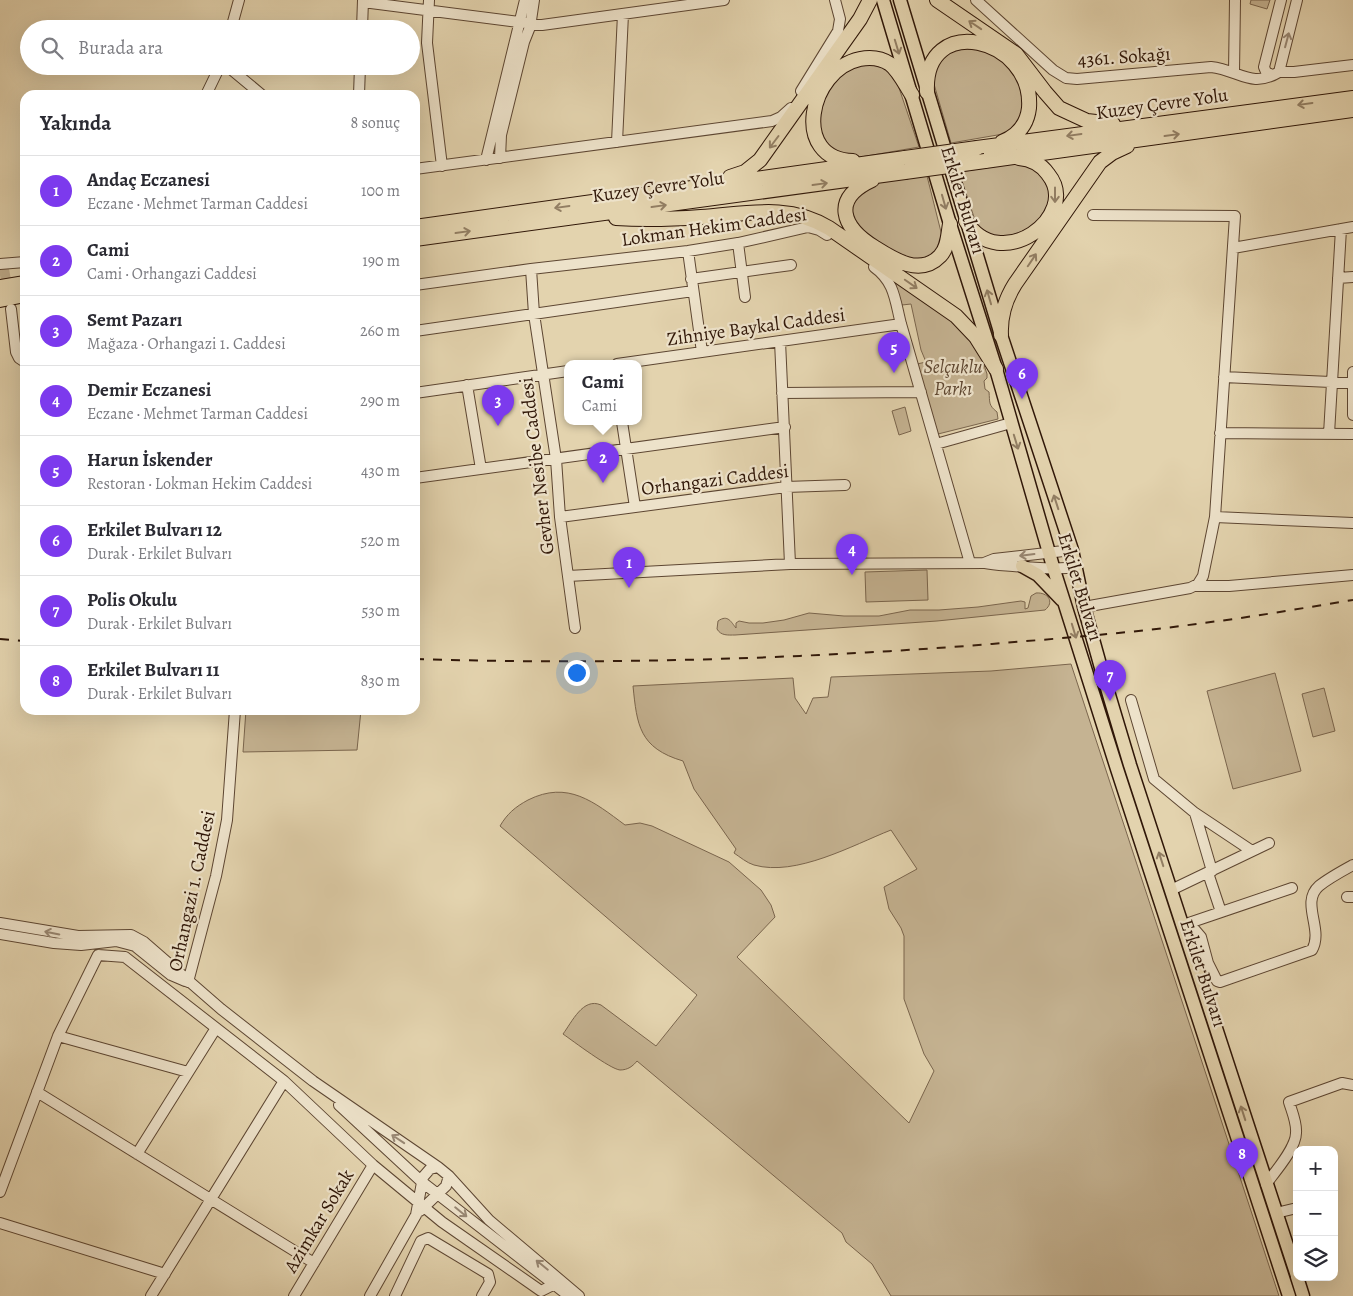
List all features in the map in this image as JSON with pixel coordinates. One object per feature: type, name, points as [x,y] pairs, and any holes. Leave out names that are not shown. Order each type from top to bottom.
[{"type":"highway","points":[[634,196],[661,187],[731,177],[745,172],[756,164],[785,127],[848,37],[870,0]]},
{"type":"highway","points":[[937,0],[1016,54],[1059,108],[1086,121],[1099,124],[1161,124]]},
{"type":"highway","points":[[905,165],[994,144],[1012,137],[1020,131],[1026,121],[1029,109],[1028,90],[1023,76],[1014,62],[998,50],[985,44],[966,42],[952,44],[940,51],[934,58],[928,73],[927,92]]},
{"type":"highway","points":[[883,161],[841,160],[825,151],[817,139],[814,128],[814,109],[820,91],[829,77],[842,66],[857,60],[873,58],[892,66],[912,96]]},
{"type":"highway","name":"Kuzey Çevre Yolu","points":[[977,148],[1353,98]]},
{"type":"highway","name":"Kuzey Çevre Yolu","points":[[420,226],[883,161],[905,165],[985,161],[1353,110]]},
{"type":"highway","points":[[1000,335],[1002,313],[1011,291],[1100,162],[1112,153],[1142,139]]},
{"type":"highway","points":[[966,220],[979,236],[988,241],[1003,244],[1016,242],[1030,235],[1048,218],[1054,206],[1056,196],[1050,176],[1043,168],[1033,162],[1022,158],[1010,158]]},
{"type":"highway","name":"Kuzey Çevre Yolu","points":[[420,238],[882,175],[905,165]]},
{"type":"highway","points":[[882,175],[860,186],[847,202],[846,213],[849,223],[855,233],[864,240],[894,260],[912,265],[925,265],[933,262],[943,252],[950,224]]},
{"type":"highway","points":[[586,216],[670,219],[769,211],[788,212],[807,217],[835,232],[956,316],[976,337],[996,369]]},
{"type":"highway","points":[[0,287],[20,284]]},
{"type":"highway","points":[[0,300],[20,297]]},
{"type":"main road","name":"Erkilet Bulvarı","points":[[884,0],[950,224],[996,369],[1054,570],[1120,779],[1289,1296]]},
{"type":"main road","name":"Erkilet Bulvarı","points":[[900,0],[1000,335],[1072,550],[1084,607],[1113,710],[1171,890],[1186,924],[1266,1184],[1293,1265]]},
{"type":"main road","points":[[1022,566],[1038,575],[1065,602]]},
{"type":"main road","name":"Erkilet Bulvarı","points":[[1298,1281],[1303,1296]]},
{"type":"street","points":[[233,20],[239,0]]},
{"type":"street","points":[[486,160],[525,0]]},
{"type":"street","points":[[500,158],[501,135],[524,42],[531,23],[534,0]]},
{"type":"street","points":[[362,20],[363,1],[429,5],[542,25],[623,14],[667,4],[724,0]]},
{"type":"street","points":[[420,168],[767,122],[781,117],[792,107],[838,31],[840,19],[835,0]]},
{"type":"street","name":"4361. Sokağı","points":[[976,0],[1057,73],[1066,78],[1077,79],[1203,67],[1219,68],[1252,80],[1274,73],[1353,65]]},
{"type":"street","points":[[1234,73],[1235,0]]},
{"type":"street","points":[[1281,0],[1264,67],[1266,72],[1274,73],[1298,0]]},
{"type":"street","points":[[429,5],[427,43],[442,166]]},
{"type":"street","points":[[617,142],[623,14]]},
{"type":"street","points":[[208,90],[216,75]]},
{"type":"street","points":[[238,75],[256,90]]},
{"type":"street","points":[[359,90],[360,75]]},
{"type":"street","points":[[1093,215],[1235,216],[1215,517],[1203,576],[1196,586]]},
{"type":"street","name":"Lokman Hekim Caddesi","points":[[420,284],[530,269],[688,251],[738,243],[808,227],[818,230],[885,276],[891,285],[900,324],[970,563]]},
{"type":"street","points":[[1233,248],[1353,227]]},
{"type":"street","points":[[1329,434],[1341,229]]},
{"type":"street","points":[[738,243],[745,297]]},
{"type":"street","points":[[688,251],[702,352]]},
{"type":"street","points":[[2,265],[20,263]]},
{"type":"street","points":[[691,279],[791,265]]},
{"type":"street","name":"Gevher Nesibe Caddesi","points":[[530,269],[534,314],[556,459],[560,517],[575,628]]},
{"type":"street","points":[[1338,278],[1353,277]]},
{"type":"street","points":[[420,330],[693,292]]},
{"type":"street","points":[[11,310],[16,352],[20,359]]},
{"type":"street","name":"Zihniye Baykal Caddesi","points":[[642,360],[900,324]]},
{"type":"street","points":[[780,341],[790,564]]},
{"type":"street","points":[[420,392],[564,372]]},
{"type":"street","points":[[1353,372],[1353,415]]},
{"type":"street","points":[[1224,377],[1353,383]]},
{"type":"street","points":[[468,385],[481,469]]},
{"type":"street","points":[[782,393],[921,392]]},
{"type":"street","points":[[936,444],[1011,423]]},
{"type":"street","points":[[622,425],[635,507]]},
{"type":"street","points":[[420,477],[785,427]]},
{"type":"street","points":[[1220,433],[1353,434]]},
{"type":"street","name":"Orhangazi Caddesi","points":[[560,517],[786,488],[845,485]]},
{"type":"street","points":[[1215,517],[1353,523]]},
{"type":"street","points":[[984,563],[994,559],[1072,550]]},
{"type":"street","points":[[568,576],[790,564],[984,563],[997,566],[1022,566],[1054,570],[1076,567]]},
{"type":"street","points":[[1084,607],[1196,586],[1229,586],[1353,575]]},
{"type":"street","points":[[1131,700],[1154,779],[1195,813],[1252,851]]},
{"type":"street","name":"Orhangazi 1. Caddesi","points":[[235,715],[227,820],[216,876],[188,982],[313,1081],[438,1167]]},
{"type":"street","points":[[1195,813],[1221,912]]},
{"type":"street","points":[[1171,890],[1269,843]]},
{"type":"street","points":[[1186,924],[1201,937],[1208,962],[1220,982],[1312,950],[1317,935],[1312,910],[1314,895],[1318,886],[1353,865]]},
{"type":"street","points":[[1186,924],[1292,888]]},
{"type":"street","points":[[0,923],[78,936],[132,935],[144,942],[176,969],[188,982]]},
{"type":"street","points":[[0,934],[54,943],[81,945],[116,941],[135,946],[171,974],[188,982]]},
{"type":"street","points":[[0,1192],[58,1036],[98,955],[125,956],[284,1081],[373,1165],[442,1222],[541,1292],[553,1285]]},
{"type":"street","points":[[137,1154],[216,1028]]},
{"type":"street","points":[[58,1036],[188,1072]]},
{"type":"street","points":[[151,1296],[284,1081]]},
{"type":"street","name":"Orhangazi 1. Caddesi","points":[[313,1081],[422,1182]]},
{"type":"street","points":[[1266,1184],[1292,1147],[1296,1138],[1296,1126],[1289,1102],[1342,1083],[1353,1085]]},
{"type":"street","points":[[37,1092],[314,1263]]},
{"type":"street","name":"Azimkar Sokak","points":[[294,1296],[373,1165]]},
{"type":"street","points":[[370,1296],[421,1205],[423,1177],[430,1169],[438,1167],[449,1176],[489,1220],[579,1296]]},
{"type":"street","points":[[421,1205],[438,1194],[446,1186],[449,1176]]},
{"type":"street","points":[[422,1182],[568,1296]]},
{"type":"street","points":[[1276,1213],[1293,1209]]},
{"type":"street","points":[[0,1223],[165,1274]]},
{"type":"street","points":[[395,1296],[421,1241],[428,1238],[488,1274],[490,1282],[482,1296]]},
{"type":"green space","points":[[1251,0],[1270,0],[1267,9],[1250,4]]},
{"type":"green space","points":[[949,48],[992,50],[1021,80],[1023,118],[1009,133],[951,143],[934,84],[933,73]]},
{"type":"green space","points":[[852,65],[883,65],[896,79],[919,147],[855,158],[836,154],[818,132],[822,93]]},
{"type":"green space","points":[[1019,163],[1038,168],[1052,197],[1035,226],[1000,240],[977,226],[959,172]]},
{"type":"green space","points":[[927,176],[943,240],[941,248],[921,263],[871,242],[849,213],[861,188],[882,182]]},
{"type":"green space","name":"Selçuklu Parkı","points":[[894,279],[956,320],[982,359],[987,374],[987,378],[984,381],[985,389],[989,392],[990,403],[997,412],[998,419],[938,434],[917,364],[926,362],[921,350],[911,304],[902,305]]},
{"type":"green space","points":[[905,407],[911,431],[899,435],[892,411]]},
{"type":"green space","points":[[927,570],[928,600],[866,602],[865,572]]},
{"type":"green space","points":[[1036,593],[1044,594],[1049,598],[1050,604],[1045,610],[937,621],[735,635],[723,634],[717,629],[718,621],[724,618],[729,620],[736,628],[736,623],[739,621],[763,623],[784,620],[809,613],[879,616],[910,610],[978,607],[1021,601],[1025,602],[1025,609],[1028,608],[1031,596]]},
{"type":"green space","points":[[1071,664],[1279,1296],[891,1296],[872,1264],[846,1242],[842,1233],[637,1061],[632,1066],[620,1070],[600,1060],[563,1034],[583,1007],[595,1003],[601,1005],[656,1046],[697,995],[500,826],[515,808],[523,803],[542,794],[556,792],[580,796],[625,825],[640,823],[652,826],[729,862],[761,890],[771,905],[775,917],[737,957],[909,1123],[934,1071],[924,1054],[904,999],[904,936],[889,909],[884,887],[917,869],[891,830],[824,858],[788,867],[770,868],[754,865],[744,860],[734,853],[736,849],[694,789],[683,761],[668,756],[657,749],[643,733],[636,712],[633,686],[793,678],[795,698],[806,714],[813,698],[828,697],[831,677],[991,671]]},
{"type":"green space","points":[[1275,673],[1301,771],[1233,789],[1207,691]]},
{"type":"green space","points":[[1324,688],[1335,731],[1313,737],[1302,694]]},
{"type":"green space","points":[[246,715],[360,715],[357,750],[243,752]]},
{"type":"tunnel","points":[[4,269],[8,292]]},
{"type":"railway","points":[[420,659],[631,661],[848,654],[1150,630],[1353,600]]},
{"type":"railway","points":[[0,639],[20,641]]},
{"type":"place","name":"Harun İskender","points":[[894,373]]},
{"type":"place","name":"Erkilet Bulvarı 12","points":[[1022,399]]},
{"type":"place","name":"Semt Pazarı","points":[[498,426]]},
{"type":"place","name":"Cami","points":[[603,483]]},
{"type":"place","name":"Demir Eczanesi","points":[[852,575]]},
{"type":"place","name":"Andaç Eczanesi","points":[[629,588]]},
{"type":"place","name":"Polis Okulu","points":[[1110,701]]},
{"type":"place","name":"Erkilet Bulvarı 11","points":[[1242,1179]]}]
